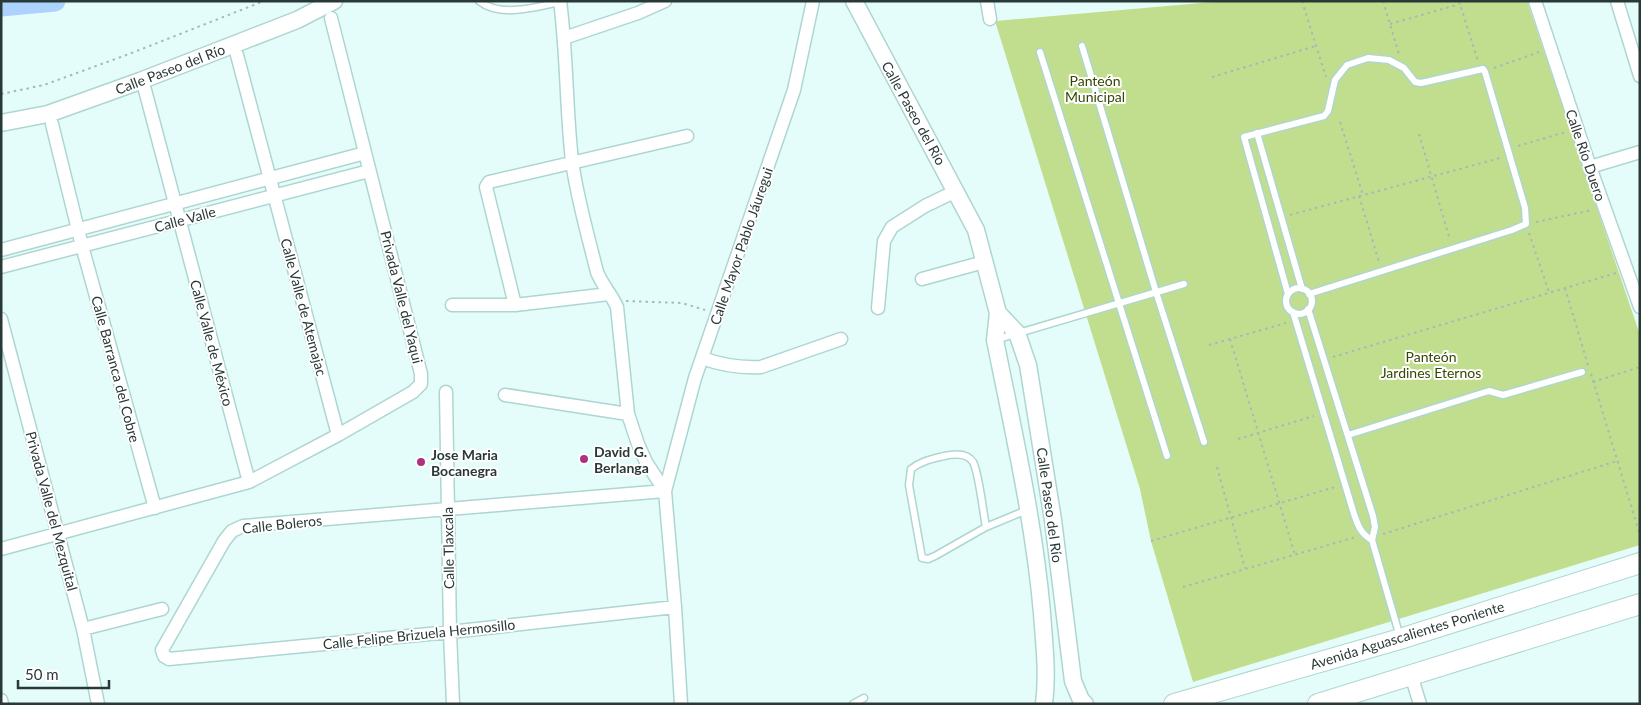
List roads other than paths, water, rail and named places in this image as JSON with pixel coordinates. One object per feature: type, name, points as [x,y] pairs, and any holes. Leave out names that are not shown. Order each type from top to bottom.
[{"type":"main road","name":"Avenida Aguascalientes Poniente","points":[[1174,704],[1400,639],[1640,563]]},
{"type":"main road","points":[[1318,704],[1640,604]]},
{"type":"street","name":"Calle Paseo del Río","points":[[1,123],[48,114],[140,81],[297,20],[334,1]]},
{"type":"street","points":[[564,38],[638,13],[665,1]]},
{"type":"street","name":"Calle Mayor Pablo Jáuregui","points":[[665,491],[702,358],[794,90],[812,1]]},
{"type":"street","name":"Calle Paseo del Río","points":[[854,1],[976,230],[998,313],[995,340],[1028,509],[1040,588],[1046,657],[1044,704]]},
{"type":"street","points":[[987,1],[990,19]]},
{"type":"street","name":"Calle Río Duero","points":[[1535,1],[1590,167],[1640,307]]},
{"type":"street","points":[[1617,1],[1640,76]]},
{"type":"street","points":[[560,2],[564,38],[567,108],[577,191],[597,272],[617,307],[628,414],[646,462],[665,491],[681,704]]},
{"type":"street","name":"Privada Valle del Yaqui","points":[[1,549],[249,482],[338,435],[412,392],[421,384],[421,374],[331,18]]},
{"type":"street","name":"Calle Valle de Atemajac","points":[[237,55],[338,435]]},
{"type":"street","name":"Calle Valle de México","points":[[145,90],[249,482]]},
{"type":"street","name":"Calle Barranca del Cobre","points":[[52,124],[82,246],[155,508]]},
{"type":"street","points":[[514,305],[488,182],[687,136]]},
{"type":"street","points":[[1590,167],[1640,152]]},
{"type":"street","name":"Calle Valle","points":[[1,250],[365,153]]},
{"type":"street","name":"Calle Valle","points":[[1,267],[369,171]]},
{"type":"street","points":[[878,308],[884,241],[892,227],[925,206],[956,191]]},
{"type":"street","points":[[922,278],[984,262]]},
{"type":"street","points":[[452,305],[514,305],[612,297]]},
{"type":"street","name":"Calle Paseo del Río","points":[[998,313],[1017,333],[1028,365],[1053,520],[1072,682],[1085,704]]},
{"type":"street","name":"Privada Valle del Mezquital","points":[[1,319],[83,629],[98,704]]},
{"type":"street","points":[[702,358],[721,364],[747,368],[760,366],[841,339]]},
{"type":"street","name":"Calle Tlaxcala","points":[[446,392],[447,510],[453,704]]},
{"type":"street","points":[[505,395],[628,414]]},
{"type":"street","points":[[447,510],[665,491]]},
{"type":"street","name":"Calle Boleros","points":[[164,656],[162,650],[232,530],[242,526],[447,510]]},
{"type":"street","name":"Calle Felipe Brizuela Hermosillo","points":[[164,656],[169,659],[450,632],[675,607]]},
{"type":"street","points":[[83,629],[162,609]]},
{"type":"street","points":[[1411,675],[1420,704]]},
{"type":"street","points":[[1,700],[2,704]]},
{"type":"lane","points":[[479,1],[484,5],[502,10],[523,10],[560,2]]},
{"type":"lane","points":[[1082,46],[1156,292],[1204,442]]},
{"type":"lane","points":[[1040,52],[1167,456]]},
{"type":"lane","points":[[1288,294],[1244,137],[1324,116],[1328,111],[1335,80],[1347,65],[1368,58],[1389,60],[1404,68],[1415,82],[1421,83],[1482,70],[1525,208],[1526,224],[1309,294]]},
{"type":"lane","points":[[1257,133],[1302,289]]},
{"type":"lane","points":[[995,340],[1184,284]]},
{"type":"lane","points":[[1294,289],[1302,289],[1309,294],[1311,301],[1308,309],[1301,314],[1293,312],[1287,306],[1286,298],[1294,289]]},
{"type":"lane","points":[[1308,309],[1373,516],[1372,540],[1400,639]]},
{"type":"lane","points":[[1293,312],[1359,527],[1363,535],[1372,540]]},
{"type":"lane","points":[[1348,435],[1489,391],[1503,394],[1582,372]]},
{"type":"lane","points":[[986,527],[977,476],[972,461],[964,455],[952,454],[919,463],[911,469],[909,485],[922,558],[928,559],[935,556],[986,527],[1028,509]]},
{"type":"lane","points":[[853,704],[864,698]]},
{"type":"waterway","points":[[1,6],[55,1]]},
{"type":"place","name":"David G. Berlanga","points":[[584,459]]},
{"type":"place","name":"Jose Maria Bocanegra","points":[[421,462]]},
{"type":"park label","name":"Panteón Municipal","points":[[1095,88]]},
{"type":"park label","name":"Panteón Jardines Eternos","points":[[1431,364]]}]
